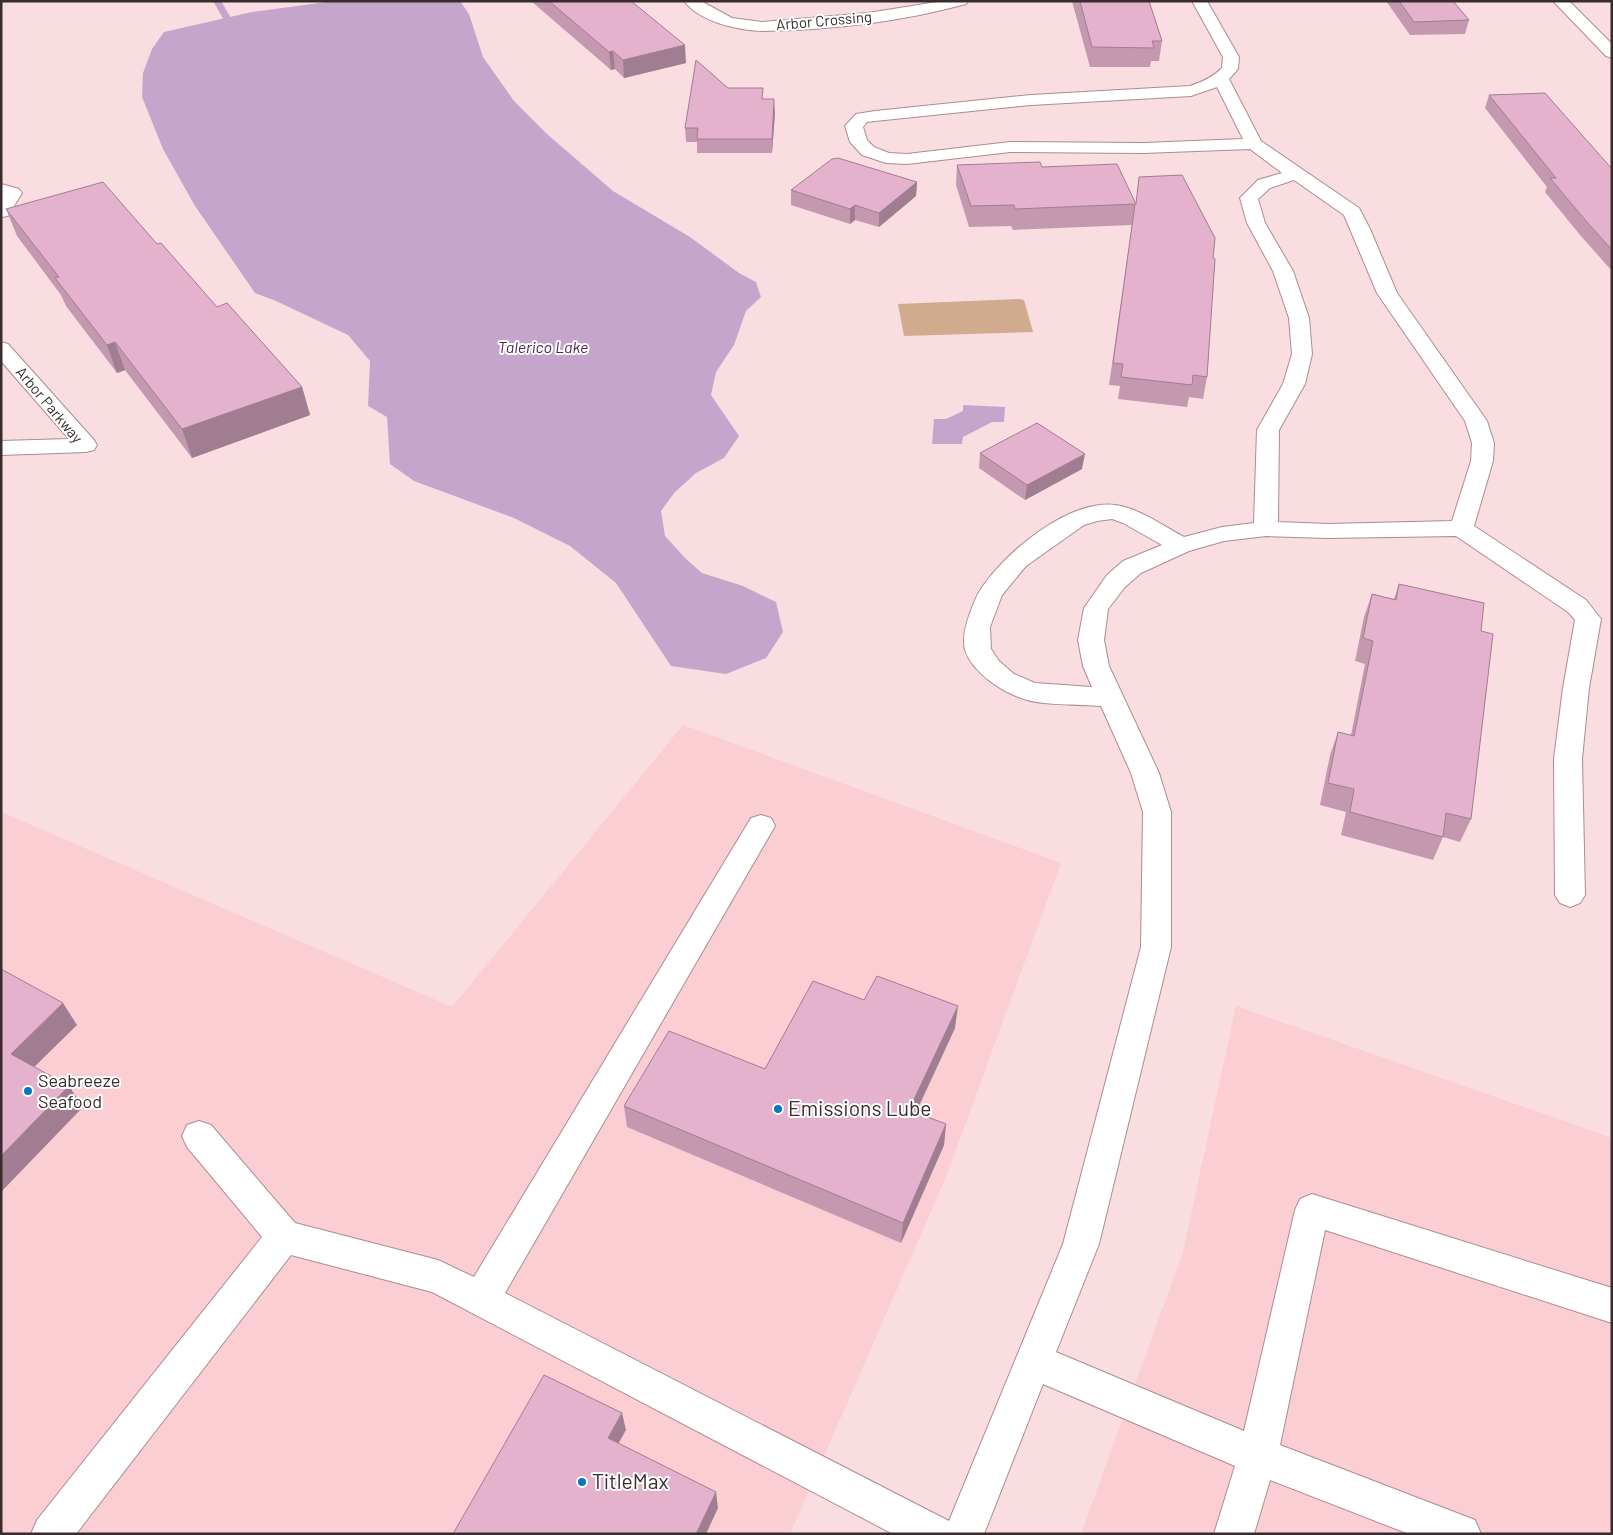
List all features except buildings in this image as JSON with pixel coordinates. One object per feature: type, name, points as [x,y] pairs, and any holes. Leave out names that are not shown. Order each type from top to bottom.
[{"type":"street","name":"Arbor Crossing","points":[[691,1],[729,22],[748,26],[844,20],[921,10],[961,1]]},
{"type":"street","points":[[1199,1],[1231,57],[1230,69],[1221,78],[1207,86],[1191,91],[1031,100],[862,118],[854,126],[859,142],[868,151],[886,158],[907,159],[1010,147],[1143,148],[1254,144]]},
{"type":"street","points":[[1560,1],[1612,53]]},
{"type":"street","points":[[1221,78],[1254,144],[1352,212],[1361,229],[1387,293],[1476,421],[1483,443],[1482,461],[1460,528]]},
{"type":"street","points":[[1266,529],[1268,430],[1294,384],[1302,354],[1299,318],[1283,271],[1256,223],[1249,198],[1264,184],[1296,174]]},
{"type":"street","points":[[1,189],[13,193],[1,212]]},
{"type":"street","name":"Arbor Parkway","points":[[1,348],[86,445],[1,448]]},
{"type":"street","points":[[1109,697],[1031,692],[1005,680],[990,667],[978,650],[977,627],[991,592],[1017,561],[1062,528],[1076,520],[1094,514],[1114,512],[1131,518],[1181,546]]},
{"type":"street","points":[[964,1534],[1081,1244],[1156,947],[1157,812],[1145,773],[1096,666],[1091,640],[1096,608],[1116,581],[1132,568],[1181,546],[1222,534],[1266,529],[1328,531],[1460,528],[1577,606],[1588,619],[1576,688],[1568,759],[1570,895]]},
{"type":"street","points":[[481,1299],[761,826]]},
{"type":"street","points":[[199,1136],[284,1237],[438,1277],[935,1534]]},
{"type":"street","points":[[1234,1534],[1258,1456],[1312,1210],[1612,1306]]},
{"type":"street","points":[[51,1534],[284,1237]]},
{"type":"street","points":[[1034,1361],[1258,1456],[1461,1534]]},
{"type":"shaded area","points":[[1024,300],[1033,332],[904,336],[898,304]]},
{"type":"shaded area","points":[[683,725],[1061,863],[946,1177],[790,1534],[1,1534],[1,812],[452,1007]]},
{"type":"shaded area","points":[[1236,1006],[1612,1138],[1612,1534],[1081,1534],[1183,1252]]},
{"type":"water","name":"Talerico Lake","points":[[334,1],[460,1],[469,14],[483,57],[514,101],[547,134],[613,191],[690,237],[739,273],[756,282],[761,297],[746,311],[734,345],[716,372],[711,395],[739,436],[724,458],[696,473],[675,492],[661,511],[665,536],[702,573],[743,586],[776,602],[783,632],[766,658],[726,674],[671,666],[616,583],[570,546],[514,518],[414,481],[390,464],[387,417],[368,406],[370,361],[348,335],[255,293],[195,206],[163,149],[142,97],[143,73],[152,49],[164,32],[252,12]]},
{"type":"water","points":[[963,405],[1005,407],[1004,422],[992,422],[963,437],[962,444],[932,444],[934,419],[946,419],[963,411]]},
{"type":"waterway","points":[[217,1],[227,18]]},
{"type":"place","name":"Seabreeze Seafood","points":[[28,1091]]},
{"type":"place","name":"Emissions Lube","points":[[778,1109]]},
{"type":"place","name":"TitleMax","points":[[582,1482]]}]
